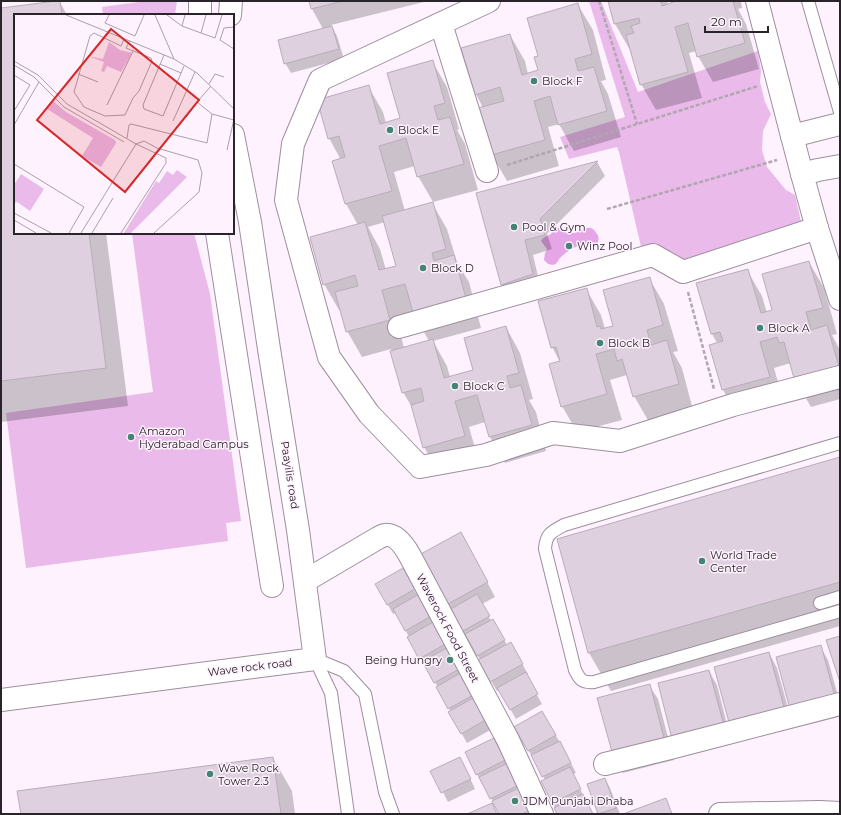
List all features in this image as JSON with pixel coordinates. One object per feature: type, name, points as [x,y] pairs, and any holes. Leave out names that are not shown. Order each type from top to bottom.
[{"type":"street","points":[[200,1],[200,14]]},
{"type":"street","points":[[230,14],[231,1]]},
{"type":"street","points":[[489,1],[320,80],[293,144],[286,200],[329,357],[369,414],[420,467],[486,455],[553,433],[620,441],[719,409],[840,377]]},
{"type":"street","points":[[757,1],[817,228],[840,299]]},
{"type":"street","points":[[441,24],[487,171]]},
{"type":"street","points":[[797,155],[840,124]]},
{"type":"street","name":"Paayilis road","points":[[234,140],[250,222],[298,530],[315,659]]},
{"type":"street","points":[[797,155],[818,170],[840,166]]},
{"type":"street","points":[[399,327],[653,255],[683,272],[817,228]]},
{"type":"street","points":[[217,234],[272,586]]},
{"type":"street","name":"Waverock Food Street","points":[[305,581],[385,535],[394,537],[403,544],[508,740],[542,814]]},
{"type":"street","name":"Wave rock road","points":[[1,700],[315,659]]},
{"type":"street","points":[[605,764],[840,704]]},
{"type":"street","points":[[720,814],[826,813]]},
{"type":"lane","points":[[808,1],[840,112]]},
{"type":"lane","points":[[840,443],[564,525],[552,532],[545,540],[545,549],[575,670],[579,678],[586,682],[594,682],[840,611]]},
{"type":"lane","points":[[820,603],[840,597]]},
{"type":"lane","name":"Paayilis road","points":[[315,659],[331,693],[348,814]]},
{"type":"lane","name":"Wave rock road","points":[[315,659],[344,671],[365,694],[385,792],[393,814]]},
{"type":"path","points":[[599,1],[637,124]]},
{"type":"path","points":[[487,171],[777,80]]},
{"type":"path","points":[[608,209],[797,155]]},
{"type":"path","points":[[683,272],[719,409]]},
{"type":"shaded area","points":[[146,1],[177,1],[175,14],[103,14],[102,7]]},
{"type":"shaded area","points":[[589,1],[601,1],[638,92],[758,51],[761,71],[760,82],[765,102],[771,114],[763,131],[762,150],[767,167],[786,190],[795,195],[802,226],[683,265],[642,251],[617,147],[569,159],[560,137],[625,117]]},
{"type":"shaded area","name":"Winz Pool","points":[[556,227],[568,233],[575,233],[591,228],[599,238],[598,242],[596,246],[582,246],[573,248],[561,257],[556,264],[548,264],[544,260],[547,249],[541,241],[543,238],[551,234]]},
{"type":"shaded area","points":[[132,234],[194,234],[210,294],[241,521],[226,523],[228,541],[26,568],[6,413],[153,392]]},
{"type":"building","points":[[60,1],[62,14],[14,14],[14,234],[89,234],[106,368],[1,381],[1,8]]},
{"type":"building","points":[[309,1],[343,1],[311,9]]},
{"type":"building","points":[[608,1],[661,1],[662,6],[676,1],[733,1],[745,43],[697,57],[688,23],[675,27],[688,72],[640,85],[626,35],[634,33],[631,26],[640,23],[639,18],[614,24]]},
{"type":"building","name":"Block F","points":[[578,3],[592,54],[575,59],[578,71],[594,67],[607,111],[558,125],[550,96],[534,101],[545,140],[491,155],[478,108],[504,101],[500,87],[475,95],[461,48],[510,34],[522,75],[538,70],[534,57],[538,56],[527,18]]},
{"type":"building","points":[[332,26],[339,49],[284,64],[278,40]]},
{"type":"building","name":"Block E","points":[[433,60],[445,103],[434,106],[438,120],[450,117],[464,164],[417,177],[406,138],[379,146],[392,191],[345,204],[332,161],[345,157],[339,136],[328,139],[317,100],[369,85],[380,124],[400,118],[387,73]]},
{"type":"building","name":"Pool & Gym","points":[[598,161],[540,219],[545,235],[525,240],[533,274],[501,285],[476,193]]},
{"type":"building","name":"Block D","points":[[433,202],[446,249],[432,253],[434,261],[454,255],[467,302],[414,316],[405,284],[382,290],[390,320],[346,332],[335,292],[358,286],[355,275],[323,285],[310,237],[365,222],[379,270],[396,266],[382,216]]},
{"type":"building","name":"Block A","points":[[809,261],[823,308],[806,312],[811,330],[827,325],[840,370],[795,382],[784,342],[779,343],[777,337],[760,342],[770,377],[722,390],[709,345],[723,341],[720,332],[711,334],[696,283],[748,269],[761,313],[772,310],[762,274]]},
{"type":"building","name":"Block B","points":[[650,277],[663,325],[647,330],[651,345],[667,340],[679,384],[633,397],[622,359],[617,361],[614,349],[596,354],[607,394],[561,407],[549,364],[560,361],[556,347],[551,348],[538,301],[587,288],[597,327],[600,326],[601,329],[613,326],[603,290]]},
{"type":"building","name":"Block C","points":[[506,326],[519,373],[507,376],[510,388],[521,385],[532,425],[489,437],[477,395],[455,401],[465,436],[423,448],[411,405],[424,401],[421,388],[402,393],[390,351],[433,339],[444,378],[473,370],[464,338]]},
{"type":"building","name":"World Trade Center","points":[[840,457],[840,582],[588,653],[557,539]]},
{"type":"building","points":[[461,532],[488,582],[446,605],[419,555]]},
{"type":"building","points":[[403,568],[415,589],[387,605],[375,584]]},
{"type":"building","points":[[421,593],[433,615],[405,631],[393,609]]},
{"type":"building","points":[[477,594],[490,616],[461,632],[449,610]]},
{"type":"building","points":[[493,619],[505,640],[477,656],[465,634]]},
{"type":"building","points":[[435,621],[447,643],[419,659],[407,637]]},
{"type":"building","points":[[840,636],[840,682],[826,640]]},
{"type":"building","points":[[511,642],[523,664],[490,682],[478,660]]},
{"type":"building","points":[[821,645],[835,697],[790,709],[776,657]]},
{"type":"building","points":[[451,646],[463,667],[434,683],[422,661]]},
{"type":"building","points":[[769,652],[785,711],[730,726],[714,667]]},
{"type":"building","points":[[709,670],[725,729],[673,743],[658,683]]},
{"type":"building","points":[[464,671],[477,693],[448,709],[436,687]]},
{"type":"building","points":[[526,672],[538,694],[510,710],[497,688]]},
{"type":"building","points":[[650,684],[666,746],[614,759],[597,698]]},
{"type":"building","points":[[477,696],[489,718],[461,734],[448,712]]},
{"type":"building","points":[[542,711],[556,735],[528,751],[514,727]]},
{"type":"building","points":[[494,738],[505,760],[476,775],[465,752]]},
{"type":"building","points":[[560,741],[571,763],[542,777],[531,755]]},
{"type":"building","name":"Wave Rock Tower 2.3","points":[[273,757],[281,814],[21,814],[17,791]]},
{"type":"building","points":[[460,757],[471,779],[441,793],[430,771]]},
{"type":"building","points":[[508,763],[519,785],[490,799],[479,777]]},
{"type":"building","points":[[570,767],[581,789],[552,803],[541,781]]},
{"type":"building","points":[[605,778],[616,808],[598,814],[587,784]]},
{"type":"building","points":[[521,787],[532,809],[522,814],[499,814],[492,801]]},
{"type":"building","points":[[583,794],[593,814],[557,814],[554,808]]},
{"type":"building","points":[[666,798],[672,814],[623,814]]},
{"type":"building","points":[[492,803],[497,814],[467,814]]},
{"type":"place","name":"Block F","points":[[534,81]]},
{"type":"place","name":"Block E","points":[[390,130]]},
{"type":"place","name":"Pool & Gym","points":[[514,227]]},
{"type":"place","name":"Winz Pool","points":[[569,246]]},
{"type":"place","name":"Block D","points":[[423,268]]},
{"type":"place","name":"Block A","points":[[760,328]]},
{"type":"place","name":"Block B","points":[[600,343]]},
{"type":"place","name":"Block C","points":[[455,386]]},
{"type":"place","name":"Amazon Hyderabad Campus","points":[[131,437]]},
{"type":"place","name":"World Trade Center","points":[[702,561]]},
{"type":"place","name":"Being Hungry","points":[[450,660]]},
{"type":"place","name":"Wave Rock Tower 2.3","points":[[210,774]]},
{"type":"place","name":"JDM Punjabi Dhaba","points":[[515,801]]}]
